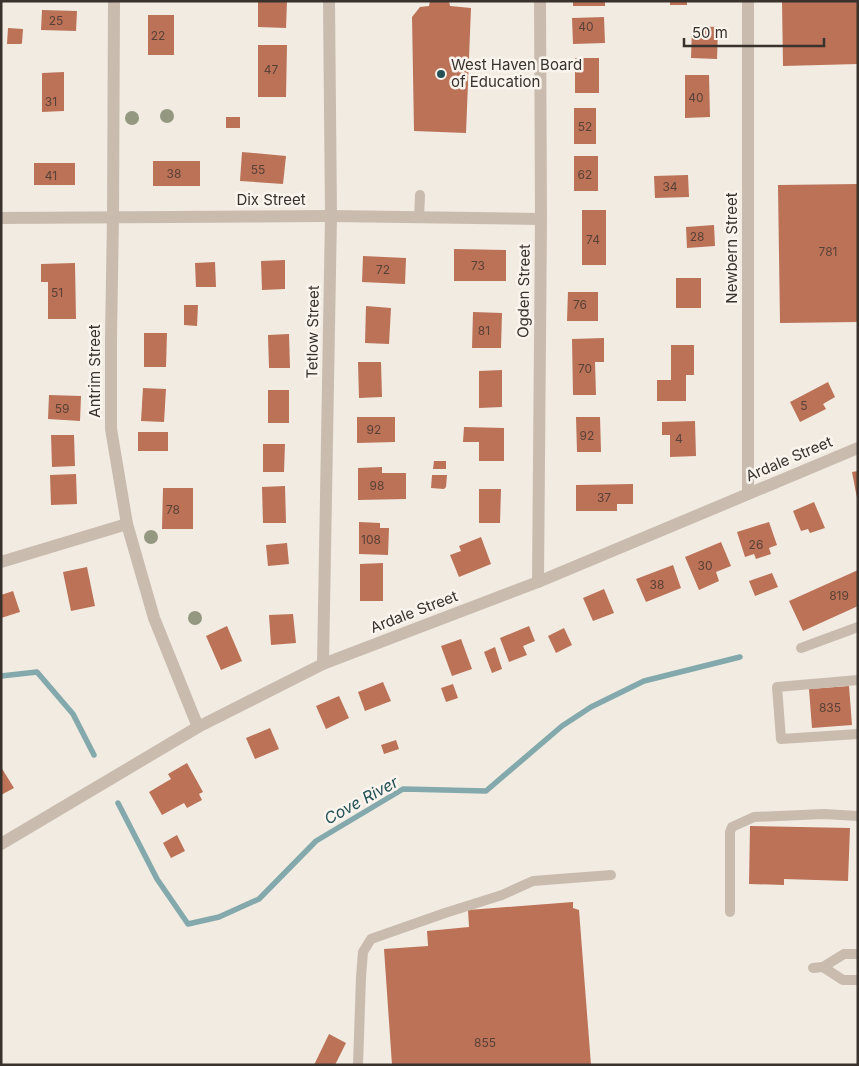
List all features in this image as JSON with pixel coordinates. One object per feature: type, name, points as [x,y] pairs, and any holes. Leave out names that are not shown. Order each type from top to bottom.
[{"type":"street","name":"Antrim Street","points":[[114,1],[111,429],[127,524],[154,618],[198,726]]},
{"type":"street","name":"Tetlow Street","points":[[323,664],[331,216],[329,1]]},
{"type":"street","name":"Ogden Street","points":[[538,582],[541,219],[540,1]]},
{"type":"street","name":"Newbern Street","points":[[748,1],[748,494]]},
{"type":"street","name":"Dix Street","points":[[1,218],[331,216],[541,219]]},
{"type":"street","name":"Ardale Street","points":[[1,844],[198,726],[323,664],[538,582],[858,448]]},
{"type":"street","points":[[1,562],[127,524]]},
{"type":"lane","points":[[419,218],[420,195]]},
{"type":"lane","points":[[801,648],[858,627]]},
{"type":"lane","points":[[858,680],[777,687],[781,739],[858,734]]},
{"type":"lane","points":[[730,912],[730,832],[732,827],[754,817],[824,814],[858,816]]},
{"type":"lane","points":[[358,1065],[363,952],[371,939],[502,895],[533,882],[611,875]]},
{"type":"lane","points":[[858,954],[844,954],[818,967],[843,980],[858,980]]},
{"type":"building","points":[[258,1],[287,1],[286,28],[258,27]]},
{"type":"building","name":"West Haven Board of Education","points":[[430,1],[449,1],[450,6],[471,8],[466,133],[414,131],[412,17],[420,7],[429,6]]},
{"type":"building","points":[[573,1],[605,1],[605,6],[573,6]]},
{"type":"building","points":[[670,1],[687,1],[687,5],[670,5]]},
{"type":"building","points":[[782,1],[858,1],[858,64],[783,66]]},
{"type":"building","points":[[42,10],[77,11],[76,31],[41,30]]},
{"type":"building","points":[[148,15],[174,15],[174,55],[148,55]]},
{"type":"building","points":[[604,17],[605,43],[573,44],[572,18]]},
{"type":"building","points":[[692,26],[718,27],[717,59],[691,58]]},
{"type":"building","points":[[8,28],[23,29],[21,44],[7,44]]},
{"type":"building","points":[[258,45],[287,45],[286,97],[258,97]]},
{"type":"building","points":[[575,58],[599,58],[599,93],[575,93]]},
{"type":"building","points":[[64,72],[64,111],[42,112],[42,73]]},
{"type":"building","points":[[685,75],[709,75],[710,117],[685,118]]},
{"type":"building","points":[[574,108],[596,108],[596,144],[574,144]]},
{"type":"building","points":[[226,117],[240,117],[240,128],[226,128]]},
{"type":"building","points":[[242,152],[286,156],[283,184],[240,181]]},
{"type":"building","points":[[574,156],[598,156],[598,191],[574,191]]},
{"type":"building","points":[[153,161],[200,161],[200,186],[153,186]]},
{"type":"building","points":[[34,163],[75,163],[75,185],[34,185]]},
{"type":"building","points":[[688,175],[689,197],[655,198],[654,176]]},
{"type":"building","points":[[858,184],[858,322],[780,323],[778,185]]},
{"type":"building","points":[[582,210],[606,210],[606,265],[582,265]]},
{"type":"building","points":[[714,225],[715,246],[687,248],[686,227]]},
{"type":"building","points":[[454,249],[506,250],[506,281],[454,281]]},
{"type":"building","points":[[363,256],[406,258],[405,284],[362,282]]},
{"type":"building","points":[[285,260],[285,289],[262,290],[261,261]]},
{"type":"building","points":[[215,262],[216,287],[196,287],[195,263]]},
{"type":"building","points":[[75,263],[76,319],[48,319],[48,282],[41,282],[41,264]]},
{"type":"building","points":[[676,278],[701,278],[701,308],[676,308]]},
{"type":"building","points":[[568,292],[598,292],[598,321],[567,321]]},
{"type":"building","points":[[184,305],[198,305],[197,326],[184,325]]},
{"type":"building","points":[[366,306],[391,308],[389,344],[365,343]]},
{"type":"building","points":[[473,312],[502,313],[501,348],[472,348]]},
{"type":"building","points":[[144,333],[167,333],[166,367],[144,367]]},
{"type":"building","points":[[289,334],[290,368],[269,368],[268,335]]},
{"type":"building","points":[[604,338],[604,362],[595,362],[596,395],[573,395],[572,339]]},
{"type":"building","points":[[671,345],[694,345],[694,375],[686,375],[686,401],[657,401],[657,380],[671,380]]},
{"type":"building","points":[[358,362],[381,362],[382,397],[359,398]]},
{"type":"building","points":[[502,370],[502,407],[479,408],[479,371]]},
{"type":"building","points":[[828,382],[835,397],[823,404],[826,409],[800,422],[790,402]]},
{"type":"building","points":[[143,388],[166,389],[164,422],[141,421]]},
{"type":"building","points":[[268,390],[289,390],[289,423],[268,423]]},
{"type":"building","points":[[49,395],[81,396],[80,421],[48,419]]},
{"type":"building","points":[[357,417],[395,417],[395,442],[357,443]]},
{"type":"building","points":[[576,417],[600,417],[601,452],[577,452]]},
{"type":"building","points":[[695,421],[696,456],[670,457],[670,435],[662,435],[662,422]]},
{"type":"building","points":[[464,427],[504,428],[504,461],[479,461],[479,442],[463,442]]},
{"type":"building","points":[[138,432],[168,432],[168,451],[138,451]]},
{"type":"building","points":[[51,435],[74,435],[75,466],[52,467]]},
{"type":"building","points":[[263,444],[285,444],[284,472],[263,472]]},
{"type":"building","points":[[434,461],[446,461],[446,469],[433,469]]},
{"type":"building","points":[[382,467],[382,473],[406,473],[406,499],[358,500],[358,468]]},
{"type":"building","points":[[858,471],[858,497],[857,498],[852,472]]},
{"type":"building","points":[[76,474],[77,504],[51,505],[50,475]]},
{"type":"building","points":[[432,475],[447,475],[446,487],[444,489],[431,488]]},
{"type":"building","points":[[633,484],[633,504],[617,504],[617,511],[576,511],[576,485]]},
{"type":"building","points":[[285,486],[286,523],[263,523],[262,487]]},
{"type":"building","points":[[163,488],[193,488],[193,529],[162,529]]},
{"type":"building","points":[[479,489],[501,489],[500,523],[479,523]]},
{"type":"building","points":[[814,502],[825,528],[810,533],[808,529],[801,531],[793,511]]},
{"type":"building","points":[[359,522],[380,523],[380,528],[389,528],[388,555],[359,554]]},
{"type":"building","points":[[769,522],[777,545],[769,548],[771,554],[756,559],[754,554],[745,557],[737,532]]},
{"type":"building","points":[[481,537],[491,564],[459,577],[450,555],[461,551],[459,546]]},
{"type":"building","points":[[721,542],[731,566],[716,572],[719,581],[699,590],[685,557]]},
{"type":"building","points":[[287,543],[289,564],[268,566],[266,545]]},
{"type":"building","points":[[383,563],[383,601],[360,601],[360,564]]},
{"type":"building","points":[[673,565],[681,588],[646,602],[636,579]]},
{"type":"building","points":[[87,567],[95,606],[71,611],[63,572]]},
{"type":"building","points":[[858,570],[858,606],[803,631],[789,601]]},
{"type":"building","points":[[772,573],[778,587],[755,596],[749,581]]},
{"type":"building","points":[[604,589],[614,613],[593,621],[583,598]]},
{"type":"building","points":[[13,591],[20,612],[1,618],[1,595]]},
{"type":"building","points":[[293,614],[296,643],[271,645],[269,615]]},
{"type":"building","points":[[227,626],[242,661],[221,670],[206,636]]},
{"type":"building","points":[[529,626],[535,641],[523,646],[527,655],[509,662],[500,638]]},
{"type":"building","points":[[564,628],[572,645],[556,653],[548,636]]},
{"type":"building","points":[[461,639],[472,669],[452,676],[441,646]]},
{"type":"building","points":[[495,647],[502,669],[492,673],[484,652]]},
{"type":"building","points":[[383,682],[391,701],[365,711],[358,692]]},
{"type":"building","points":[[453,684],[458,698],[446,702],[441,688]]},
{"type":"building","points":[[849,686],[852,725],[812,728],[809,689]]},
{"type":"building","points":[[339,696],[349,718],[326,729],[316,706]]},
{"type":"building","points":[[270,728],[279,749],[255,759],[246,738]]},
{"type":"building","points":[[396,740],[399,749],[384,754],[381,745]]},
{"type":"building","points":[[187,763],[203,792],[199,794],[202,800],[187,808],[184,803],[162,815],[149,792],[171,779],[168,774]]},
{"type":"building","points":[[1,767],[14,788],[1,795]]},
{"type":"building","points":[[750,826],[850,828],[848,881],[784,879],[784,885],[749,884]]},
{"type":"building","points":[[177,835],[185,851],[171,858],[163,843]]},
{"type":"building","points":[[573,902],[573,908],[579,910],[591,1065],[392,1065],[384,949],[428,946],[427,931],[469,927],[468,910]]},
{"type":"building","points":[[329,1034],[346,1043],[335,1065],[314,1065]]},
{"type":"waterway","name":"Cove River","points":[[118,803],[157,879],[188,924],[219,917],[259,899],[316,841],[403,789],[486,791],[562,726],[591,707],[644,681],[740,657]]},
{"type":"waterway","name":"Cove River","points":[[1,676],[37,672],[73,714],[94,755]]},
{"type":"place","name":"West Haven Board of Education","points":[[441,74]]}]
